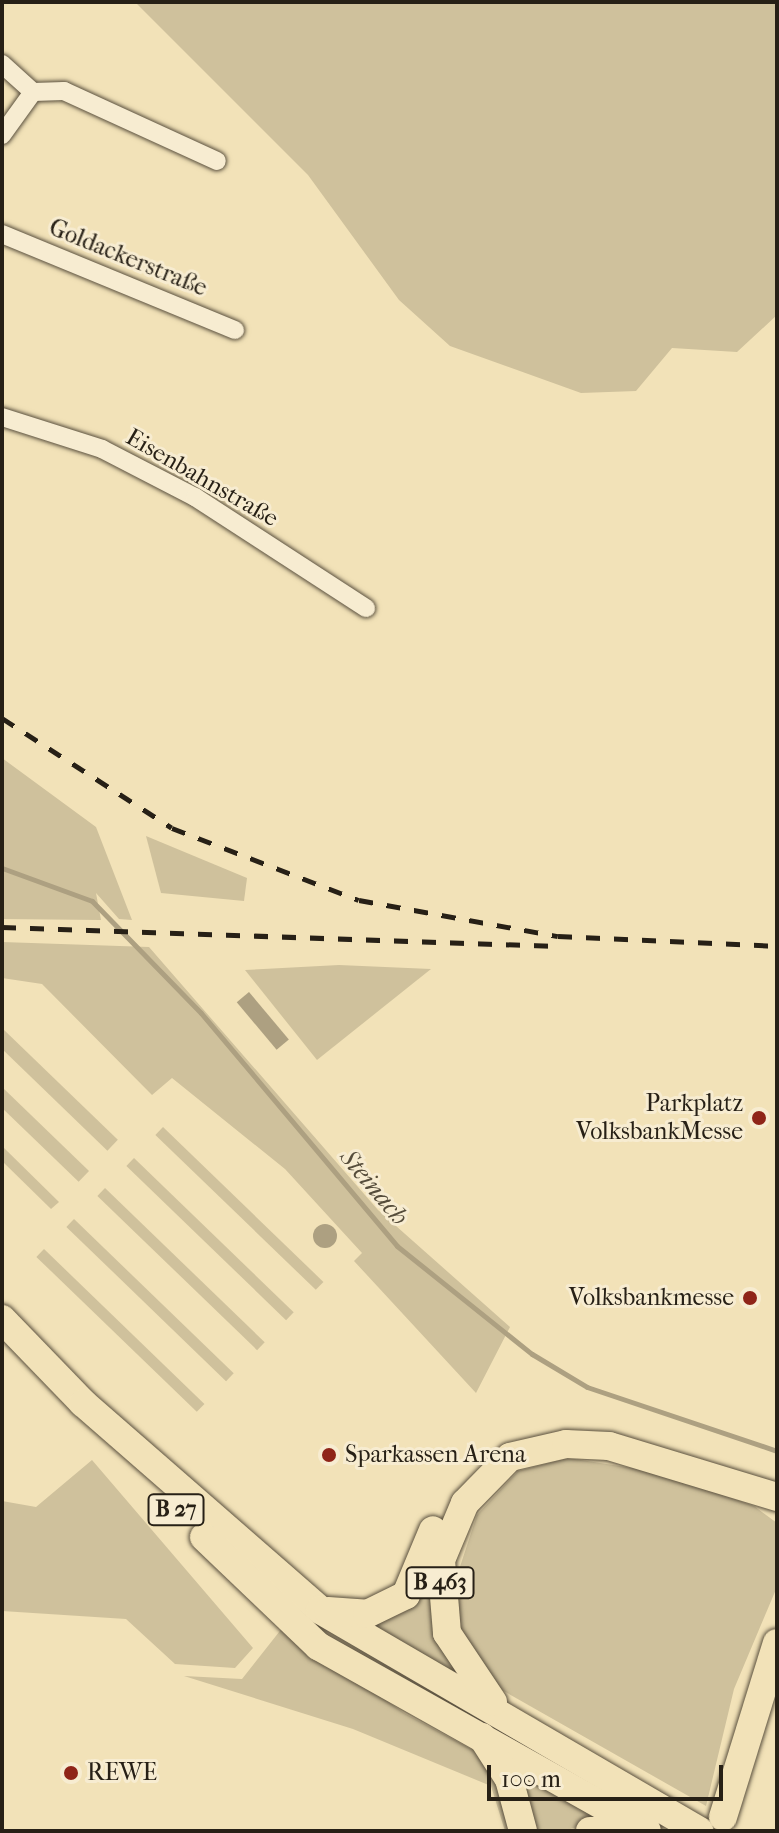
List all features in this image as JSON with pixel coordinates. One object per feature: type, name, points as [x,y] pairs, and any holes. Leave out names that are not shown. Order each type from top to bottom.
[{"type":"main road","name":"B 27","points":[[2,1319],[83,1403],[287,1601],[318,1646],[479,1733],[647,1831]]},
{"type":"main road","points":[[320,1610],[367,1614],[406,1595],[437,1521],[481,1473],[510,1457],[566,1444],[609,1446],[777,1497]]},
{"type":"main road","name":"B 463","points":[[504,1714],[447,1633],[439,1595],[450,1528],[510,1457]]},
{"type":"main road","name":"B 27","points":[[287,1601],[320,1610],[706,1825]]},
{"type":"main road","points":[[706,1825],[777,1643]]},
{"type":"main road","points":[[479,1733],[509,1779],[523,1831]]},
{"type":"main road","points":[[590,1831],[636,1831]]},
{"type":"street","points":[[2,64],[33,92],[64,91],[217,161]]},
{"type":"street","points":[[2,135],[33,92]]},
{"type":"street","name":"Goldackerstraße","points":[[2,234],[235,330]]},
{"type":"street","name":"Eisenbahnstraße","points":[[2,417],[102,449],[195,497],[366,608]]},
{"type":"shaded area","points":[[135,2],[777,2],[777,315],[737,352],[672,348],[636,391],[581,393],[450,346],[399,300],[308,175]]},
{"type":"shaded area","points":[[2,758],[96,827],[132,920],[119,919],[96,893],[101,920],[2,919]]},
{"type":"shaded area","points":[[146,836],[247,878],[244,901],[161,893]]},
{"type":"shaded area","points":[[2,942],[149,947],[378,1210],[510,1327],[476,1393],[354,1261],[362,1253],[285,1169],[172,1078],[152,1095],[42,984],[2,978]]},
{"type":"shaded area","points":[[339,965],[431,969],[317,1060],[245,970]]},
{"type":"shaded area","points":[[249,992],[289,1039],[277,1050],[237,1002]]},
{"type":"shaded area","points":[[2,1028],[118,1140],[107,1151],[2,1049]]},
{"type":"shaded area","points":[[2,1087],[89,1171],[79,1182],[2,1108]]},
{"type":"shaded area","points":[[163,1127],[323,1282],[316,1290],[155,1135]]},
{"type":"shaded area","points":[[2,1146],[59,1202],[51,1209],[2,1161]]},
{"type":"shaded area","points":[[134,1158],[294,1312],[286,1320],[126,1166]]},
{"type":"shaded area","points":[[105,1188],[265,1342],[257,1350],[97,1196]]},
{"type":"shaded area","points":[[74,1219],[234,1373],[226,1381],[66,1227]]},
{"type":"shaded area","points":[[325,1224],[334,1227],[337,1236],[334,1245],[325,1248],[316,1245],[313,1236],[316,1227]]},
{"type":"shaded area","points":[[44,1249],[204,1404],[197,1412],[36,1257]]},
{"type":"shaded area","points":[[568,1458],[658,1472],[754,1506],[777,1523],[777,1587],[734,1689],[706,1806],[479,1677],[458,1631],[454,1585],[477,1515],[518,1471]]},
{"type":"shaded area","points":[[92,1460],[253,1648],[235,1668],[175,1664],[126,1619],[2,1611],[2,1501],[36,1507]]},
{"type":"shaded area","points":[[429,1571],[437,1634],[458,1676],[364,1624]]},
{"type":"shaded area","points":[[283,1627],[404,1713],[603,1820],[563,1831],[505,1831],[491,1786],[353,1729],[184,1676],[242,1679]]},
{"type":"waterway","name":"Steinach","points":[[2,868],[92,901],[201,1013],[397,1246],[532,1354],[587,1387],[777,1451]]},
{"type":"railway","points":[[2,718],[172,828],[359,900],[558,936],[777,946]]},
{"type":"railway","points":[[2,927],[558,946]]},
{"type":"place","name":"Parkplatz VolksbankMesse","points":[[759,1118]]},
{"type":"place","name":"Volksbankmesse","points":[[750,1298]]},
{"type":"place","name":"Sparkassen Arena","points":[[329,1455]]},
{"type":"place","name":"REWE","points":[[71,1773]]}]
